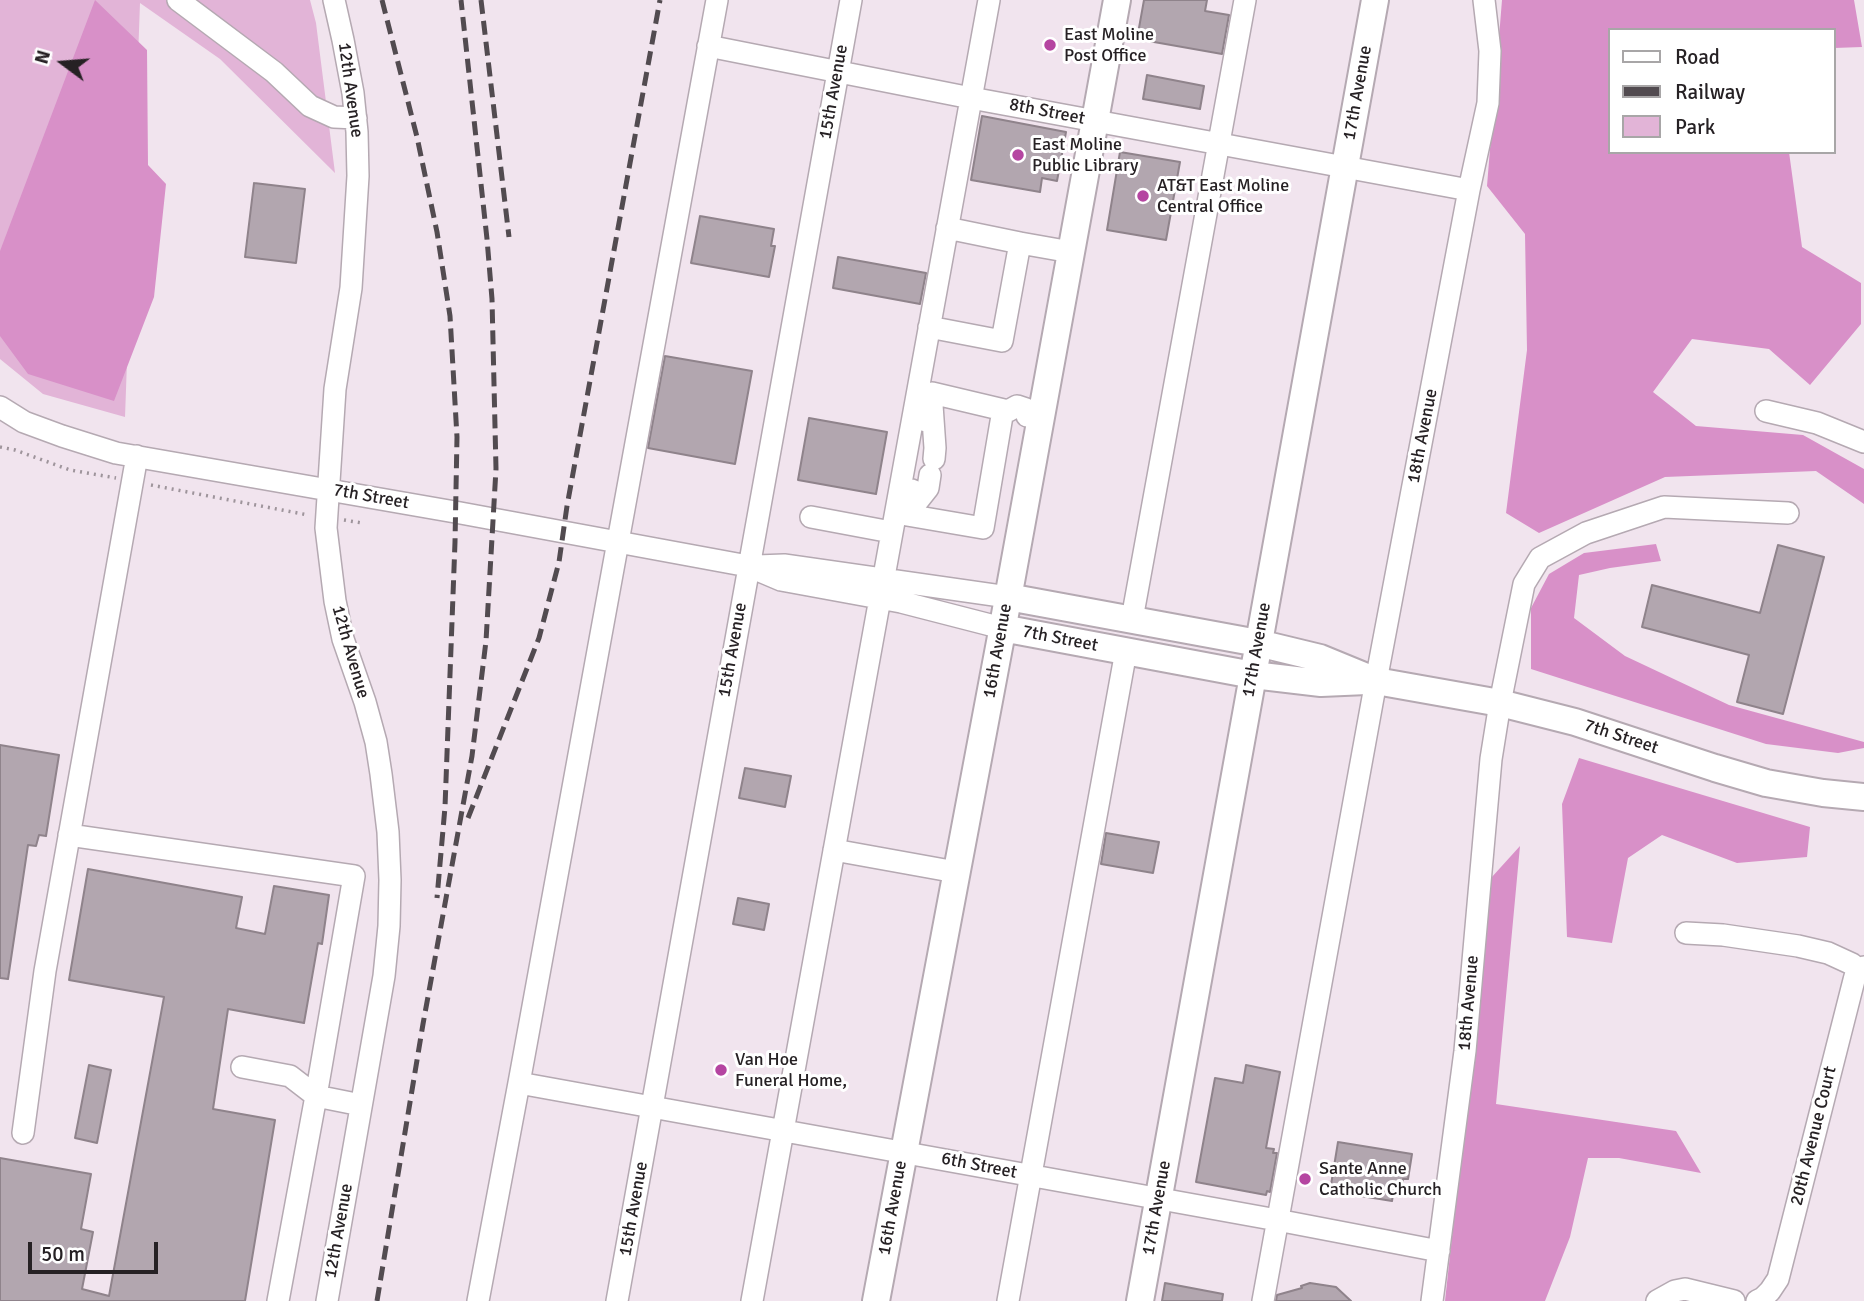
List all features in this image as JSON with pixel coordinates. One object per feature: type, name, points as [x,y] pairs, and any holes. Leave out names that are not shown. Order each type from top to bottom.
[{"type":"main road","name":"16th Avenue","points":[[876,1301],[1008,597],[1020,414],[1071,252],[1117,0]]},
{"type":"main road","name":"17th Avenue","points":[[1140,1301],[1375,0]]},
{"type":"main road","name":"7th Street","points":[[1008,597],[1258,643],[1320,658],[1376,681]]},
{"type":"main road","name":"7th Street","points":[[1002,628],[1253,674],[1321,683],[1376,681],[1500,703],[1575,722],[1766,783],[1864,797]]},
{"type":"street","points":[[178,0],[274,72],[310,106],[334,117],[356,118]]},
{"type":"street","name":"12th Avenue","points":[[327,1301],[386,963],[390,880],[388,832],[376,742],[343,639],[335,601],[326,528],[335,389],[351,288],[358,207],[356,118],[334,0]]},
{"type":"street","points":[[478,1301],[717,0]]},
{"type":"street","name":"15th Avenue","points":[[617,1301],[851,0]]},
{"type":"street","points":[[886,586],[891,532],[989,0]]},
{"type":"street","points":[[1132,619],[1245,0]]},
{"type":"street","name":"18th Avenue","points":[[1263,1301],[1376,681],[1469,190],[1488,103],[1490,51],[1484,0]]},
{"type":"street","name":"8th Street","points":[[708,46],[1469,190]]},
{"type":"street","points":[[947,228],[1071,252]]},
{"type":"street","points":[[929,327],[1002,341],[1020,243]]},
{"type":"street","points":[[907,515],[983,528],[1020,414],[932,393]]},
{"type":"street","points":[[907,515],[928,488],[935,448],[932,393]]},
{"type":"street","points":[[752,1301],[834,850],[886,586],[907,515],[932,393]]},
{"type":"street","name":"7th Street","points":[[0,407],[24,422],[116,453],[748,566],[781,580],[1008,597]]},
{"type":"street","points":[[1766,411],[1817,423],[1864,442]]},
{"type":"street","points":[[23,1132],[45,971],[137,456]]},
{"type":"street","name":"18th Avenue","points":[[1432,1301],[1465,1051],[1492,758],[1524,583],[1540,558],[1586,533],[1664,507],[1788,513]]},
{"type":"street","points":[[811,517],[891,532]]},
{"type":"street","name":"7th Street","points":[[886,586],[901,601],[1002,628]]},
{"type":"street","points":[[1008,1301],[1126,651]]},
{"type":"street","points":[[69,835],[354,876],[278,1301]]},
{"type":"street","points":[[834,850],[956,872]]},
{"type":"street","points":[[1686,933],[1723,935],[1798,946],[1828,953],[1862,969]]},
{"type":"street","name":"20th Avenue Court","points":[[1757,1301],[1770,1291],[1778,1279],[1854,980],[1856,973],[1862,969]]},
{"type":"street","points":[[242,1067],[290,1076],[316,1096],[361,1104]]},
{"type":"street","name":"6th Street","points":[[519,1083],[1439,1251]]},
{"type":"street","points":[[1657,1301],[1675,1291],[1685,1289],[1734,1301]]},
{"type":"path","points":[[0,447],[70,470],[362,523]]},
{"type":"green space","points":[[0,0],[310,0],[316,23],[335,173],[220,59],[140,3],[125,417],[43,394],[0,359]]},
{"type":"shaded area","points":[[95,0],[147,50],[148,165],[166,184],[154,297],[114,401],[28,374],[0,336],[0,251]]},
{"type":"shaded area","points":[[1502,0],[1854,0],[1862,47],[1836,48],[1836,28],[1608,28],[1608,154],[1789,154],[1802,247],[1861,283],[1861,324],[1810,385],[1769,349],[1692,339],[1653,392],[1696,426],[1803,435],[1864,469],[1864,504],[1816,471],[1665,477],[1539,533],[1506,513],[1527,350],[1525,234],[1487,186]]},
{"type":"shaded area","points":[[1656,544],[1661,561],[1579,575],[1574,618],[1625,656],[1729,705],[1864,742],[1864,748],[1838,753],[1766,744],[1531,669],[1531,608],[1549,574],[1584,553]]},
{"type":"shaded area","points":[[1579,758],[1810,827],[1807,857],[1737,863],[1662,835],[1628,858],[1612,943],[1567,937],[1562,804]]},
{"type":"shaded area","points":[[1520,846],[1496,1104],[1676,1131],[1701,1173],[1619,1158],[1588,1158],[1570,1237],[1545,1301],[1445,1301],[1491,878]]},
{"type":"building","points":[[1144,0],[1207,0],[1205,11],[1229,15],[1222,54],[1137,39]]},
{"type":"building","points":[[1147,75],[1204,86],[1200,109],[1143,99]]},
{"type":"building","name":"East Moline Public Library","points":[[982,116],[1066,132],[1057,181],[1042,178],[1040,192],[971,180]]},
{"type":"building","name":"AT&T East Moline Central Office","points":[[1120,152],[1180,162],[1166,240],[1107,230]]},
{"type":"building","points":[[254,183],[305,189],[296,263],[245,257]]},
{"type":"building","points":[[700,216],[774,229],[771,246],[775,246],[769,277],[691,263]]},
{"type":"building","points":[[838,257],[926,273],[920,304],[833,288]]},
{"type":"building","points":[[665,356],[752,371],[735,464],[648,448]]},
{"type":"building","points":[[809,418],[887,432],[876,494],[798,480]]},
{"type":"building","points":[[1778,545],[1824,557],[1783,714],[1737,702],[1749,655],[1642,627],[1652,585],[1760,613]]},
{"type":"building","points":[[0,745],[59,755],[46,836],[39,835],[36,846],[28,845],[8,979],[0,978]]},
{"type":"building","points":[[745,768],[791,776],[785,807],[739,798]]},
{"type":"building","points":[[1106,833],[1159,842],[1153,873],[1101,864]]},
{"type":"building","points":[[88,869],[242,897],[236,928],[265,934],[274,886],[329,895],[322,944],[318,943],[304,1023],[228,1009],[213,1109],[275,1120],[245,1301],[0,1301],[0,1158],[91,1174],[81,1229],[93,1232],[82,1289],[109,1296],[164,997],[69,980]]},
{"type":"building","points":[[738,898],[769,904],[764,930],[733,924]]},
{"type":"building","points":[[89,1065],[111,1070],[97,1143],[75,1138]]},
{"type":"building","points":[[1246,1065],[1280,1072],[1266,1148],[1274,1149],[1273,1153],[1277,1153],[1270,1192],[1267,1191],[1266,1195],[1196,1182],[1215,1078],[1243,1083]]},
{"type":"building","points":[[1338,1142],[1412,1154],[1408,1179],[1403,1179],[1402,1184],[1395,1183],[1392,1201],[1330,1191]]},
{"type":"building","points":[[1165,1283],[1223,1294],[1222,1301],[1162,1301]]},
{"type":"building","points":[[1310,1283],[1336,1287],[1351,1301],[1276,1301],[1277,1295]]},
{"type":"railway","points":[[382,0],[417,137],[437,232],[450,316],[457,437],[455,542],[445,807],[437,898]]},
{"type":"railway","points":[[377,1301],[423,1024],[472,756],[486,641],[496,469],[492,299],[461,0]]},
{"type":"railway","points":[[481,0],[509,237]]},
{"type":"railway","points":[[468,818],[539,638],[559,562],[660,0]]},
{"type":"place","name":"East Moline Post Office","points":[[1050,45]]},
{"type":"place","name":"East Moline Public Library","points":[[1018,155]]},
{"type":"place","name":"AT&T East Moline Central Office","points":[[1143,196]]},
{"type":"place","name":"Van Hoe Funeral Home,","points":[[721,1070]]},
{"type":"place","name":"Sante Anne Catholic Church","points":[[1305,1179]]}]
